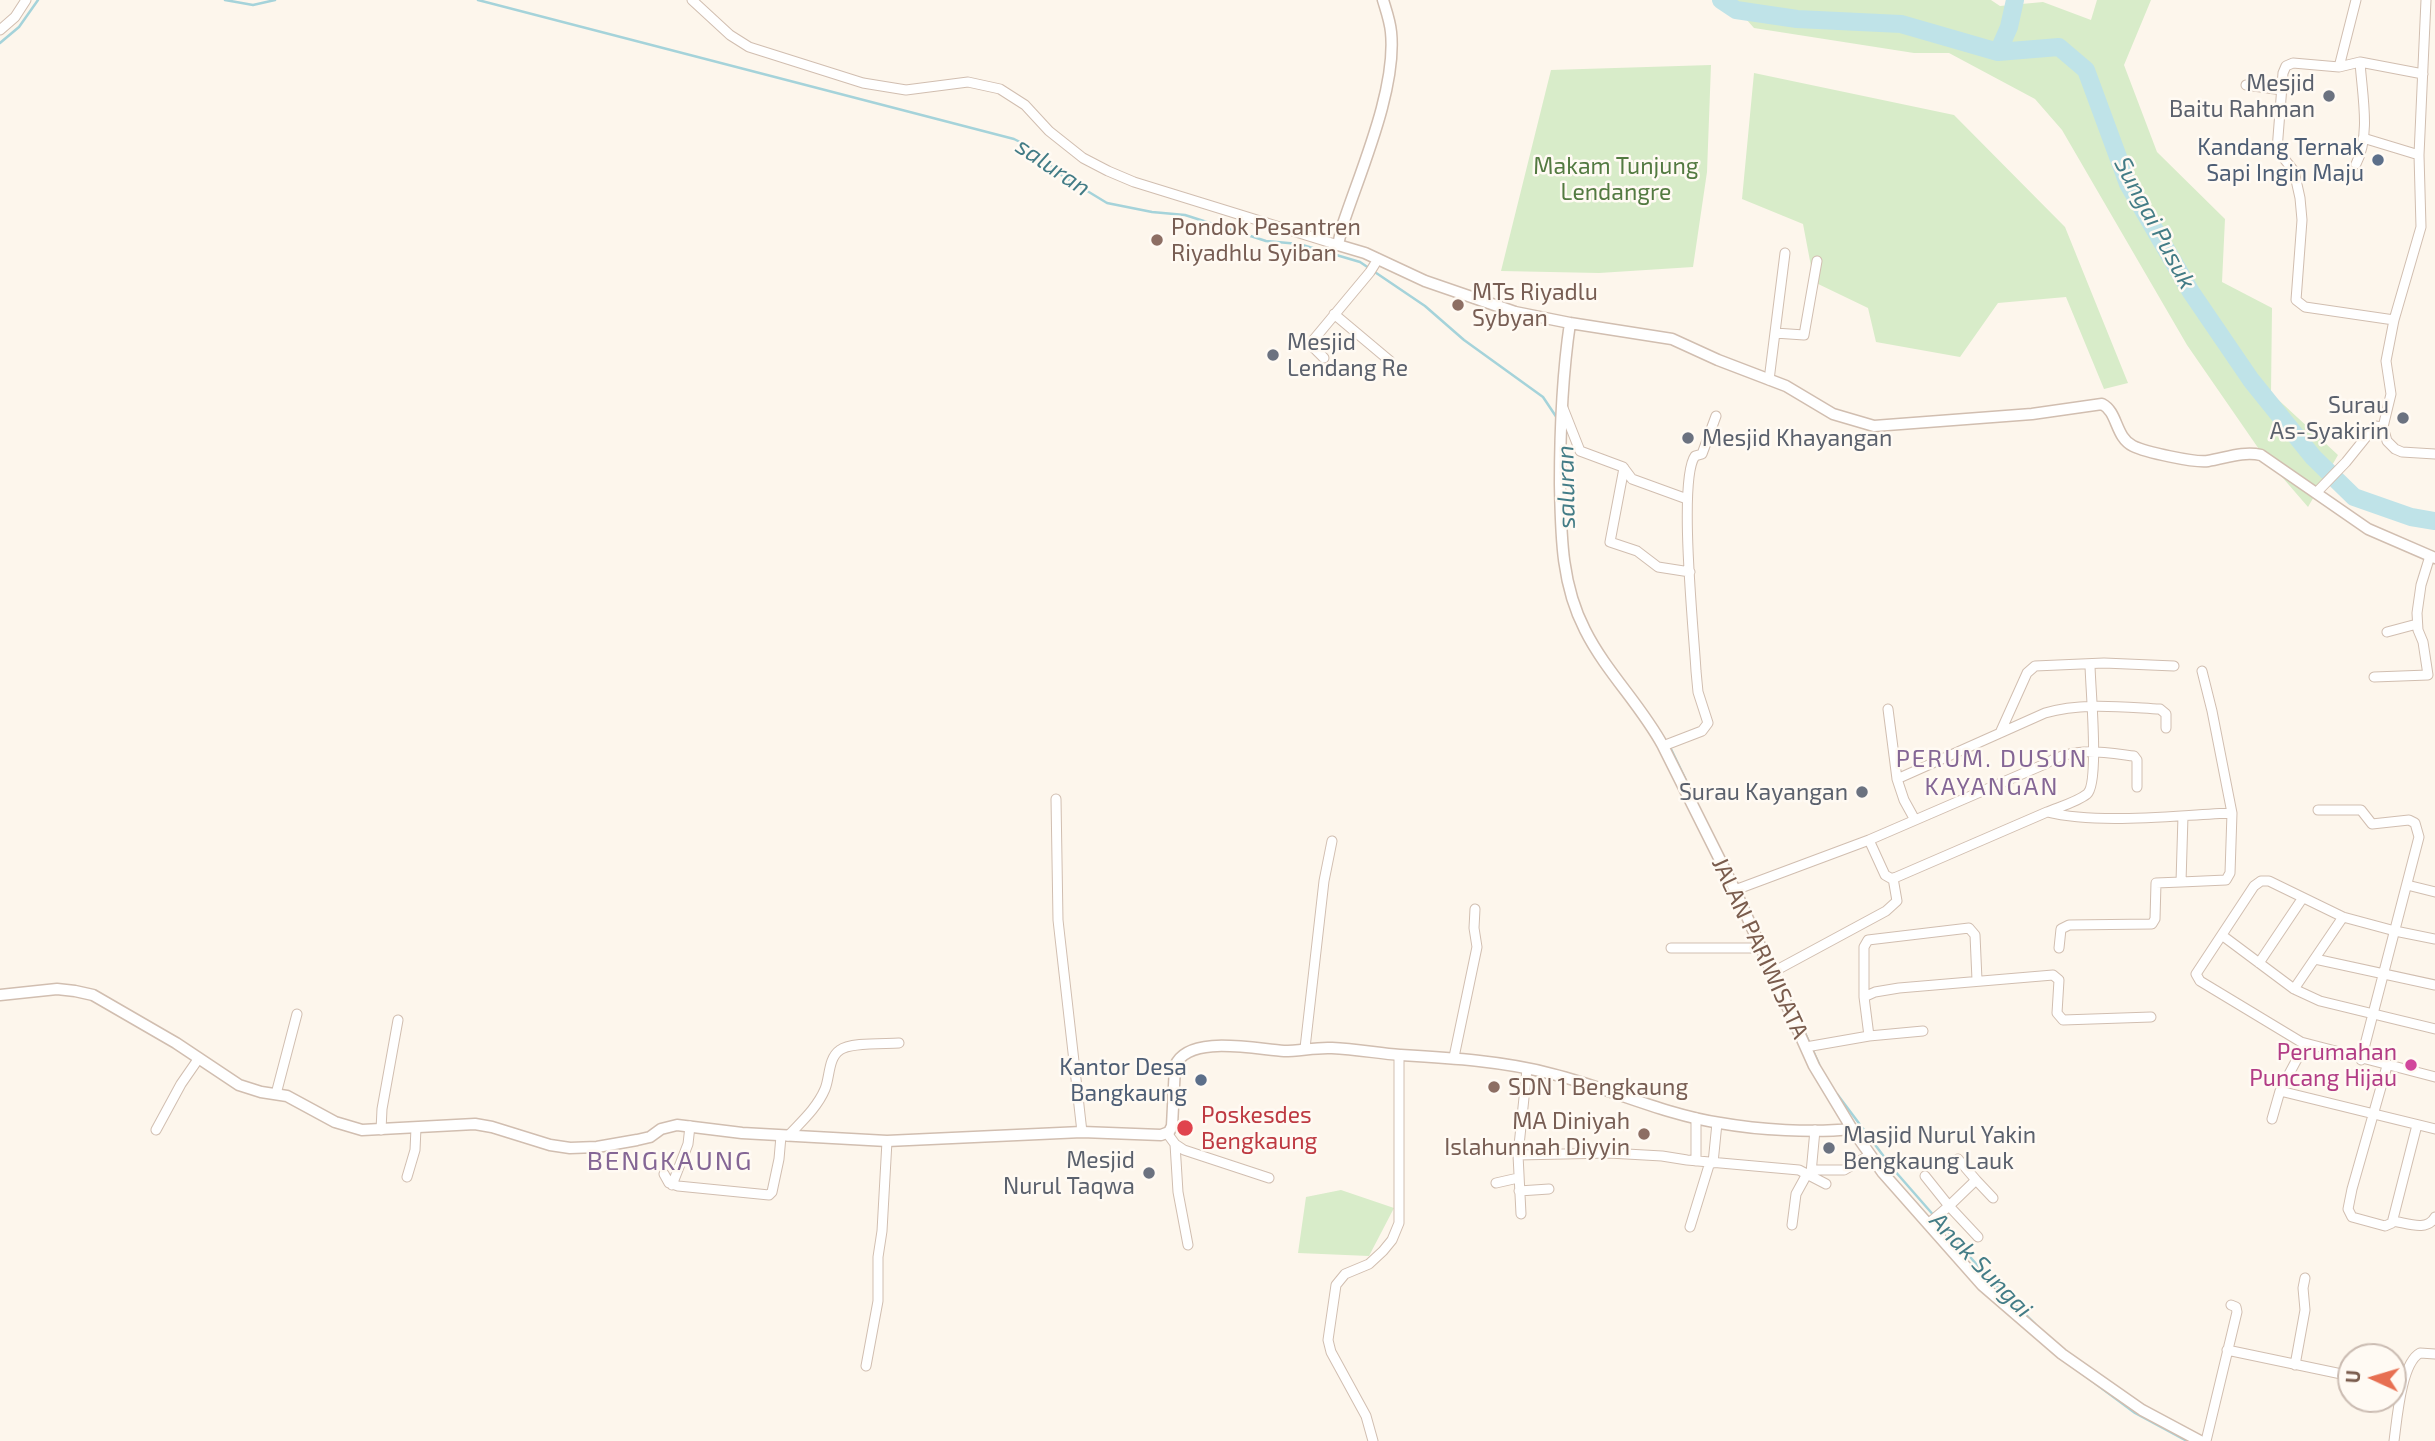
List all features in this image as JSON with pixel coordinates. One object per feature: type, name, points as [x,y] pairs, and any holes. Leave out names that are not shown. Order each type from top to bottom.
[{"type":"street","points":[[0,30],[15,17],[26,0]]},
{"type":"street","points":[[691,0],[730,35],[749,47],[863,83],[906,90],[968,82],[1000,89],[1025,105],[1071,150],[1108,172],[1338,244],[1425,281],[1515,312],[1672,338],[1718,360],[1786,386],[1833,414],[1874,426],[2032,414],[2102,404],[2109,410],[2120,435],[2137,447],[2194,461],[2245,453],[2261,455],[2318,490],[2368,529],[2433,557],[2417,601],[2417,624],[2432,675],[2374,677]]},
{"type":"street","points":[[1338,244],[1387,83],[1392,40],[1383,0]]},
{"type":"street","points":[[2339,67],[2356,0]]},
{"type":"street","points":[[2426,0],[2419,155],[2420,236],[2395,320],[2385,365],[2391,394],[2383,427],[2387,441],[2399,450],[2435,454]]},
{"type":"street","points":[[2356,164],[2363,138],[2360,62]]},
{"type":"street","points":[[2395,320],[2305,307],[2296,300],[2301,209],[2294,171],[2277,148],[2283,71],[2291,63],[2339,67],[2360,62],[2423,74]]},
{"type":"street","points":[[2246,85],[2282,90]]},
{"type":"street","points":[[2363,138],[2419,155]]},
{"type":"street","points":[[1769,380],[1785,253]]},
{"type":"street","points":[[1324,358],[1310,344],[1377,260]]},
{"type":"street","points":[[1775,333],[1804,335],[1817,261]]},
{"type":"street","points":[[1334,314],[1390,361]]},
{"type":"street","name":"JALAN PARIWISATA","points":[[1570,323],[1560,423],[1562,552],[1570,593],[1590,640],[1666,744],[1739,888],[1761,948],[1776,971],[1810,1046],[1819,1075],[1848,1130],[1932,1220],[1982,1285],[2067,1357],[2179,1437],[2200,1441]]},
{"type":"street","points":[[1561,403],[1579,449],[1624,468],[1632,479],[1687,499]]},
{"type":"street","points":[[1666,744],[1702,731],[1707,723],[1698,692],[1687,499],[1691,463],[1695,456],[1703,454],[1716,416]]},
{"type":"street","points":[[2318,490],[2346,462],[2375,426],[2383,427]]},
{"type":"street","points":[[1624,468],[1610,542],[1637,551],[1658,567],[1690,572]]},
{"type":"street","points":[[2387,632],[2417,624]]},
{"type":"street","points":[[2423,642],[2435,640]]},
{"type":"street","points":[[1869,840],[1886,876],[1893,878],[2088,792],[2094,751],[2090,664]]},
{"type":"street","points":[[2000,733],[2032,667],[2090,664],[2174,666]]},
{"type":"street","points":[[2059,948],[2061,929],[2069,925],[2152,924],[2155,919],[2156,883],[2228,878],[2232,813],[2202,671]]},
{"type":"street","points":[[1897,779],[2058,709],[2091,706],[2160,709],[2166,716],[2166,728]]},
{"type":"street","points":[[1888,709],[1897,779],[1915,820]]},
{"type":"street","points":[[1739,888],[1869,840],[2063,754],[2094,751],[2135,757],[2137,787]]},
{"type":"street","points":[[1056,799],[1058,920],[1082,1132]]},
{"type":"street","points":[[2318,810],[2361,810],[2372,824],[2412,821],[2419,837],[2361,1059]]},
{"type":"street","points":[[2047,812],[2077,817],[2232,813]]},
{"type":"street","points":[[2181,882],[2183,816]]},
{"type":"street","points":[[1305,1048],[1324,881],[1332,841]]},
{"type":"street","points":[[1776,971],[1894,905],[1897,896],[1893,878]]},
{"type":"street","points":[[2435,939],[2343,917],[2269,881],[2261,881],[2196,975],[2200,981],[2305,1044],[2435,1077]]},
{"type":"street","points":[[2407,886],[2435,892]]},
{"type":"street","points":[[2259,962],[2302,899]]},
{"type":"street","points":[[1454,1057],[1477,947],[1475,909]]},
{"type":"street","points":[[2294,989],[2343,917]]},
{"type":"street","points":[[1870,1036],[1864,997],[1864,947],[1867,941],[1969,928],[1975,935],[1977,980]]},
{"type":"street","points":[[2223,936],[2294,989],[2327,1004],[2435,1029]]},
{"type":"street","points":[[1671,948],[1761,948]]},
{"type":"street","points":[[2315,959],[2435,985]]},
{"type":"street","points":[[1864,997],[1884,990],[2053,975],[2059,981],[2057,1013],[2062,1019],[2151,1017]]},
{"type":"street","points":[[0,995],[57,989],[84,992],[110,1003],[239,1085],[292,1098],[345,1126],[381,1130],[484,1125],[550,1145],[584,1148],[650,1137],[668,1126],[887,1141],[1082,1132],[1160,1135],[1167,1133],[1172,1126],[1175,1066],[1182,1056],[1196,1050],[1244,1045],[1288,1051],[1333,1048],[1454,1057],[1527,1069],[1597,1085],[1667,1110],[1717,1123],[1848,1130]]},
{"type":"street","points":[[276,1094],[297,1014]]},
{"type":"street","points":[[381,1130],[382,1108],[398,1020]]},
{"type":"street","points":[[1810,1046],[1923,1031]]},
{"type":"street","points":[[664,1174],[672,1185],[719,1192],[769,1195],[772,1192],[784,1136],[811,1112],[819,1100],[838,1051],[846,1046],[899,1043]]},
{"type":"street","points":[[2272,1119],[2280,1091],[2305,1044]]},
{"type":"street","points":[[1373,1441],[1366,1416],[1331,1352],[1328,1340],[1336,1285],[1345,1274],[1369,1264],[1383,1251],[1392,1240],[1399,1223],[1399,1055]]},
{"type":"street","points":[[156,1129],[199,1058]]},
{"type":"street","points":[[2387,1066],[2352,1189],[2349,1212],[2354,1219],[2384,1226],[2389,1226],[2393,1221],[2417,1125]]},
{"type":"street","points":[[1521,1214],[1518,1155],[1527,1069]]},
{"type":"street","points":[[2280,1091],[2373,1116],[2435,1129]]},
{"type":"street","points":[[1696,1118],[1696,1161]]},
{"type":"street","points":[[1690,1227],[1712,1163],[1717,1123]]},
{"type":"street","points":[[672,1185],[688,1144],[690,1126]]},
{"type":"street","points":[[407,1177],[415,1150],[416,1128]]},
{"type":"street","points":[[1792,1225],[1796,1194],[1810,1174],[1815,1130]]},
{"type":"street","points":[[1167,1133],[1175,1144],[1194,1154],[1269,1178]]},
{"type":"street","points":[[866,1366],[878,1301],[878,1257],[887,1141]]},
{"type":"street","points":[[1175,1144],[1178,1192],[1188,1245]]},
{"type":"street","points":[[1518,1155],[1628,1153],[1799,1170],[1826,1184]]},
{"type":"street","points":[[1810,1174],[1854,1167],[1870,1155]]},
{"type":"street","points":[[1958,1159],[1993,1198]]},
{"type":"street","points":[[1925,1176],[1978,1237]]},
{"type":"street","points":[[1496,1183],[1518,1178]]},
{"type":"street","points":[[1932,1220],[1976,1180]]},
{"type":"street","points":[[1519,1191],[1549,1189]]},
{"type":"street","points":[[2393,1221],[2425,1226],[2432,1223],[2435,1217]]},
{"type":"street","points":[[2295,1365],[2305,1310],[2305,1278]]},
{"type":"street","points":[[2206,1441],[2237,1312],[2236,1307],[2231,1305]]},
{"type":"street","points":[[2227,1350],[2337,1373]]},
{"type":"street","points":[[2407,1370],[2414,1357],[2420,1353],[2435,1354]]},
{"type":"street","points":[[2394,1441],[2396,1413]]},
{"type":"green space","points":[[1729,0],[1991,0],[2000,6],[2043,2],[2091,20],[2097,0],[2151,0],[2124,65],[2157,152],[2225,219],[2222,282],[2272,308],[2271,393],[2338,455],[2308,507],[2263,455],[2187,345],[2062,130],[2035,99],[1949,53],[1914,53],[1754,28]]},
{"type":"green space","name":"Makam Tunjung Lendangre","points":[[1711,65],[1707,172],[1693,267],[1599,273],[1501,271],[1551,70]]},
{"type":"green space","points":[[1754,73],[1954,115],[2065,227],[2128,383],[2104,389],[2066,297],[1998,303],[1960,357],[1876,342],[1868,308],[1814,282],[1803,224],[1742,199]]},
{"type":"green space","points":[[1341,1190],[1394,1208],[1369,1256],[1298,1253],[1306,1197]]},
{"type":"waterway","name":"saluran","points":[[0,43],[19,27],[38,0]]},
{"type":"waterway","name":"saluran","points":[[225,0],[253,5],[275,0]]},
{"type":"waterway","name":"saluran","points":[[478,0],[1014,139],[1040,152],[1056,172],[1107,203],[1185,215],[1266,241],[1299,244],[1360,262],[1425,306],[1464,340],[1543,397],[1557,418]]},
{"type":"waterway","name":"Sungai Pusuk","points":[[1721,0],[1736,10],[1797,19],[1901,24],[1998,52],[2059,47],[2086,70],[2128,184],[2191,292],[2251,380],[2313,457],[2354,497],[2411,517],[2435,521]]},
{"type":"waterway","points":[[1998,52],[2009,27],[2015,0]]},
{"type":"waterway","name":"saluran","points":[[1670,747],[1693,795]]},
{"type":"waterway","name":"saluran","points":[[1773,962],[1819,1064]]},
{"type":"waterway","name":"Anak Sungai","points":[[1837,1094],[1894,1170],[1985,1274],[2035,1324]]},
{"type":"waterway","name":"Anak Sungai","points":[[2065,1361],[2135,1413],[2187,1441]]},
{"type":"place","name":"Mesjid Baitu Rahman","points":[[2329,96]]},
{"type":"place","name":"Kandang Ternak Sapi Ingin Maju","points":[[2378,160]]},
{"type":"place","name":"Pondok Pesantren Riyadhlu Syiban","points":[[1157,240]]},
{"type":"place","name":"MTs Riyadlu Sybyan","points":[[1458,305]]},
{"type":"place","name":"Mesjid Lendang Re","points":[[1273,355]]},
{"type":"place","name":"Surau As-Syakirin","points":[[2403,418]]},
{"type":"place","name":"Mesjid Khayangan","points":[[1688,438]]},
{"type":"place","name":"Surau Kayangan","points":[[1862,792]]},
{"type":"place","name":"Perumahan Puncang Hijau","points":[[2411,1065]]},
{"type":"place","name":"Kantor Desa Bangkaung","points":[[1201,1080]]},
{"type":"place","name":"SDN 1 Bengkaung","points":[[1494,1087]]},
{"type":"place","name":"Poskesdes Bengkaung","points":[[1185,1128]]},
{"type":"place","name":"MA Diniyah Islahunnah Diyyin","points":[[1644,1134]]},
{"type":"place","name":"Masjid Nurul Yakin Bengkaung Lauk","points":[[1829,1148]]},
{"type":"place","name":"Mesjid Nurul Taqwa","points":[[1149,1173]]},
{"type":"district","name":"PERUM. DUSUN KAYANGAN","points":[[1992,773]]},
{"type":"district","name":"BENGKAUNG","points":[[670,1161]]}]
